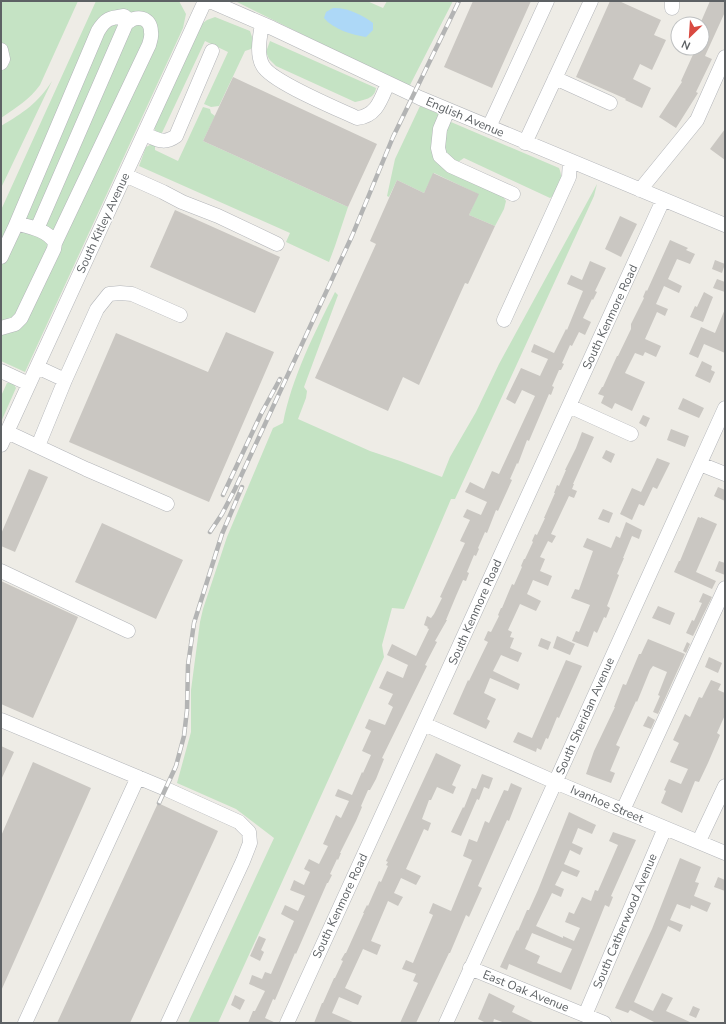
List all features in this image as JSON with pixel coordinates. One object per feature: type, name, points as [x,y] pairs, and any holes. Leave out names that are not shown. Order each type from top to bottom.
[{"type":"street","name":"South Kitley Avenue","points":[[1,445],[204,1]]},
{"type":"street","name":"English Avenue","points":[[210,1],[448,110],[725,225]]},
{"type":"street","points":[[489,127],[547,1]]},
{"type":"street","points":[[525,142],[591,1]]},
{"type":"street","points":[[1,257],[101,25],[110,18],[124,16],[130,21]]},
{"type":"street","points":[[1,328],[15,324],[21,318],[149,45],[151,32],[150,26],[145,20],[135,18],[126,24],[37,229]]},
{"type":"street","points":[[262,24],[259,40],[260,57],[262,66],[267,72],[293,88],[357,118],[365,117],[372,113],[378,106],[388,83]]},
{"type":"street","points":[[1,50],[3,59],[1,63]]},
{"type":"street","points":[[144,134],[161,141],[169,141],[176,136],[212,50]]},
{"type":"street","points":[[640,190],[697,120],[725,57]]},
{"type":"street","points":[[556,78],[610,102]]},
{"type":"street","points":[[448,110],[440,129],[438,148],[440,156],[451,166],[513,194]]},
{"type":"street","points":[[504,320],[569,177],[570,161]]},
{"type":"street","points":[[125,175],[277,244]]},
{"type":"street","name":"South Kenmore Road","points":[[287,1023],[663,200]]},
{"type":"street","points":[[15,227],[19,224],[37,229],[52,237],[55,243]]},
{"type":"street","points":[[38,446],[65,380],[97,309],[109,294],[132,294],[180,315]]},
{"type":"street","points":[[37,367],[65,380]]},
{"type":"street","points":[[1,371],[29,384]]},
{"type":"street","points":[[569,406],[631,434]]},
{"type":"street","name":"South Sheridan Avenue","points":[[446,1023],[725,408]]},
{"type":"street","points":[[7,432],[167,504]]},
{"type":"street","points":[[700,464],[725,474]]},
{"type":"street","points":[[1,572],[128,631]]},
{"type":"street","points":[[623,810],[725,588]]},
{"type":"street","points":[[1,720],[138,777],[239,822],[249,832],[250,844],[168,1023]]},
{"type":"street","name":"Ivanhoe Street","points":[[424,724],[555,782],[725,853]]},
{"type":"street","points":[[25,1023],[138,777]]},
{"type":"street","points":[[699,842],[725,786]]},
{"type":"street","name":"South Catherwood Avenue","points":[[585,1015],[665,828]]},
{"type":"street","name":"East Oak Avenue","points":[[470,968],[604,1023]]},
{"type":"green space","points":[[1,1],[78,1],[40,85],[27,99],[1,118]]},
{"type":"green space","points":[[96,1],[179,1],[186,14],[183,28],[25,372],[1,361],[1,210]]},
{"type":"green space","points":[[235,1],[367,1],[383,8],[387,1],[453,1],[409,87]]},
{"type":"green space","points":[[215,17],[250,31],[254,43],[251,49],[245,51],[219,106],[211,107],[204,104],[228,52],[205,41],[161,135],[156,133],[154,127],[200,25]]},
{"type":"green space","points":[[270,41],[376,88],[375,92],[371,97],[365,100],[355,102],[276,66],[269,59],[266,52]]},
{"type":"green space","points":[[52,81],[1,188],[1,126],[30,107],[47,89]]},
{"type":"green space","points":[[420,106],[439,114],[434,148],[502,195],[506,201],[504,209],[495,226],[469,215],[478,194],[434,173],[424,193],[397,180],[389,197],[387,196],[395,159]]},
{"type":"green space","points":[[203,107],[210,109],[211,113],[215,116],[203,141],[348,207],[329,262],[286,242],[290,233],[139,166],[146,147],[152,144],[155,146],[155,150],[178,161]]},
{"type":"green space","points":[[451,122],[559,168],[561,181],[559,189],[550,198],[464,158],[455,164],[441,145],[446,124]]},
{"type":"green space","points":[[597,184],[594,196],[455,499],[451,499],[404,609],[392,608],[382,645],[384,657],[218,1023],[188,1023],[274,838],[236,809],[177,783],[191,732],[191,690],[200,622],[227,537],[273,428],[283,423],[298,372],[319,324],[335,292],[338,295],[304,387],[307,391],[306,398],[298,419],[370,451],[442,477],[450,457],[476,412],[499,364]]},
{"type":"green space","points":[[7,383],[13,383],[16,388],[1,422],[1,396]]},
{"type":"water","points":[[333,8],[349,10],[364,17],[373,23],[373,30],[366,37],[349,33],[332,25],[324,18],[326,12]]},
{"type":"building","points":[[473,1],[531,1],[492,88],[444,67]]},
{"type":"building","points":[[610,1],[619,1],[661,20],[654,35],[666,40],[652,70],[640,64],[633,79],[651,88],[642,108],[625,100],[626,99],[576,77]]},
{"type":"building","points":[[710,1],[725,1],[725,12],[710,45],[710,16],[703,16]]},
{"type":"building","points":[[692,56],[705,56],[712,59],[696,92],[698,93],[676,128],[659,117],[682,82],[681,81]]},
{"type":"building","points":[[233,77],[377,144],[348,207],[203,141]]},
{"type":"building","points":[[725,129],[725,160],[710,149]]},
{"type":"building","points":[[433,173],[479,194],[469,215],[495,226],[468,284],[465,283],[419,385],[403,377],[388,411],[315,378],[376,244],[370,241],[397,180],[424,193]]},
{"type":"building","points":[[175,210],[280,257],[255,313],[150,267]]},
{"type":"building","points":[[620,216],[637,224],[621,257],[605,249]]},
{"type":"building","points":[[670,240],[688,248],[686,250],[695,254],[690,264],[677,259],[668,279],[682,286],[679,293],[664,286],[656,304],[668,309],[665,316],[657,312],[645,339],[661,346],[656,357],[645,352],[643,356],[635,353],[625,373],[645,382],[632,411],[615,403],[612,409],[601,403],[604,396],[598,394],[603,387],[631,329],[631,324]]},
{"type":"building","points":[[715,260],[725,264],[722,273],[712,269]]},
{"type":"building","points":[[590,261],[606,268],[595,291],[597,292],[583,318],[591,322],[585,335],[579,332],[572,346],[570,345],[562,363],[564,364],[561,370],[559,370],[552,386],[554,387],[551,395],[549,394],[529,441],[527,440],[518,464],[517,463],[510,479],[512,480],[498,511],[496,510],[487,533],[485,532],[476,556],[474,555],[467,572],[469,573],[466,581],[463,580],[447,620],[435,641],[437,642],[425,665],[427,666],[382,758],[384,759],[376,779],[370,790],[368,790],[356,821],[330,874],[332,875],[327,883],[296,954],[295,953],[275,1000],[273,999],[265,1018],[276,1023],[248,1023],[253,1011],[255,1011],[265,991],[249,984],[252,975],[262,979],[265,972],[271,974],[294,921],[281,914],[285,905],[298,911],[305,896],[290,890],[294,880],[304,885],[310,872],[304,869],[309,859],[319,864],[328,846],[323,844],[336,815],[341,818],[349,801],[335,796],[338,789],[352,795],[362,772],[363,773],[371,755],[362,751],[371,731],[365,728],[369,719],[385,725],[393,707],[388,704],[393,694],[379,688],[387,671],[403,678],[408,665],[387,655],[392,644],[416,656],[429,629],[424,625],[427,616],[431,618],[434,614],[442,598],[440,597],[465,543],[460,541],[470,520],[463,517],[467,509],[481,515],[487,502],[465,492],[470,482],[484,489],[492,471],[499,474],[535,396],[522,390],[515,404],[506,399],[521,368],[540,376],[548,359],[531,352],[534,344],[554,353],[566,329],[567,330],[583,291],[567,284],[571,275],[582,280]]},
{"type":"building","points":[[717,279],[725,282],[725,292],[713,288]]},
{"type":"building","points":[[704,292],[713,297],[703,322],[690,317],[695,306],[697,307]]},
{"type":"building","points":[[725,309],[725,353],[704,344],[698,358],[689,354],[701,327],[715,333]]},
{"type":"building","points":[[226,332],[274,352],[209,502],[69,442],[116,333],[208,372]]},
{"type":"building","points":[[702,361],[712,366],[711,370],[715,372],[710,383],[695,376]]},
{"type":"building","points":[[683,398],[704,408],[699,418],[678,409]]},
{"type":"building","points":[[643,415],[650,418],[646,427],[639,423]]},
{"type":"building","points":[[671,429],[689,436],[685,447],[667,440]]},
{"type":"building","points":[[582,432],[594,437],[573,484],[572,489],[577,491],[574,498],[569,496],[551,534],[556,536],[552,543],[548,541],[540,557],[545,559],[540,571],[552,576],[548,586],[533,580],[527,594],[541,601],[536,611],[520,604],[508,630],[512,632],[510,637],[514,638],[510,648],[522,653],[518,662],[501,655],[493,671],[520,684],[518,690],[490,678],[484,693],[496,699],[487,719],[490,721],[486,729],[453,714],[468,680],[469,681],[488,642],[484,640],[488,631],[491,632],[512,584],[514,585],[535,534],[537,535],[545,518],[557,485],[559,486]]},
{"type":"building","points":[[606,450],[615,454],[611,463],[602,458]]},
{"type":"building","points":[[657,458],[670,463],[657,489],[653,487],[644,506],[639,504],[632,520],[620,514],[632,488],[641,492]]},
{"type":"building","points":[[29,469],[48,477],[15,552],[1,546],[1,534]]},
{"type":"building","points":[[718,487],[725,490],[725,501],[714,496]]},
{"type":"building","points":[[603,509],[613,513],[609,523],[598,519]]},
{"type":"building","points":[[698,517],[717,524],[696,572],[716,581],[712,589],[674,572]]},
{"type":"building","points":[[626,522],[642,530],[639,539],[632,536],[623,558],[617,574],[619,575],[607,606],[610,608],[606,618],[604,617],[597,633],[594,631],[588,647],[572,641],[576,631],[579,632],[590,605],[571,598],[575,589],[579,590],[593,551],[583,547],[587,538],[611,548],[616,536],[620,538]]},
{"type":"building","points":[[102,523],[183,560],[156,619],[75,582]]},
{"type":"building","points":[[719,561],[725,563],[725,575],[715,571]]},
{"type":"building","points":[[1,581],[78,617],[33,718],[1,704]]},
{"type":"building","points":[[703,593],[712,597],[693,636],[686,633],[692,620],[694,621],[702,603],[699,602]]},
{"type":"building","points":[[658,606],[675,613],[670,625],[652,618]]},
{"type":"building","points":[[557,636],[575,644],[570,655],[553,648]]},
{"type":"building","points":[[541,638],[551,642],[548,650],[538,646]]},
{"type":"building","points":[[648,639],[685,654],[658,714],[653,712],[660,696],[658,695],[667,672],[653,666],[650,670],[637,702],[636,701],[616,745],[620,747],[610,771],[615,773],[611,783],[586,774],[594,751],[615,707],[623,684],[626,685],[639,654],[641,654]]},
{"type":"building","points":[[687,642],[690,644],[686,653],[683,651]]},
{"type":"building","points":[[709,657],[722,663],[718,673],[705,667]]},
{"type":"building","points":[[566,660],[582,666],[559,718],[557,717],[548,739],[546,738],[541,750],[537,748],[536,752],[513,742],[518,732],[532,738]]},
{"type":"building","points":[[711,680],[721,684],[718,690],[725,693],[725,715],[717,733],[720,735],[708,763],[699,782],[695,781],[682,813],[661,803],[666,791],[664,790],[669,779],[681,784],[688,769],[670,762],[679,743],[673,740],[685,714],[690,717],[699,697],[702,698]]},
{"type":"building","points":[[648,716],[655,720],[651,729],[643,726]]},
{"type":"building","points":[[1,746],[14,752],[1,780]]},
{"type":"building","points":[[436,753],[461,765],[452,785],[456,787],[453,794],[437,787],[431,800],[429,800],[422,819],[431,823],[428,831],[424,829],[406,869],[421,876],[416,885],[401,878],[394,893],[403,897],[398,906],[388,901],[371,941],[381,945],[377,955],[363,949],[345,988],[362,996],[358,1005],[339,997],[332,1013],[355,1023],[314,1023],[322,1003],[343,961],[341,960],[346,953],[363,913],[367,905],[368,906],[379,881],[381,882],[388,866],[386,865],[388,862],[386,861]]},
{"type":"building","points":[[33,762],[91,788],[1,991],[1,836]]},
{"type":"building","points":[[482,774],[493,778],[489,789],[484,787],[479,800],[477,799],[461,836],[451,832],[463,807],[464,808],[472,788],[476,789]]},
{"type":"building","points":[[511,783],[522,788],[509,821],[507,820],[478,886],[482,888],[469,917],[466,915],[450,953],[416,1023],[400,1023],[418,983],[413,981],[416,974],[402,969],[406,960],[413,963],[433,915],[429,913],[433,903],[451,911],[472,860],[463,856],[469,839],[477,842],[485,821],[489,823],[504,790],[508,791]]},
{"type":"building","points":[[158,803],[218,831],[215,838],[130,1023],[57,1023]]},
{"type":"building","points":[[569,812],[596,825],[592,834],[578,828],[572,843],[583,848],[580,855],[570,850],[564,864],[580,871],[577,877],[562,871],[555,885],[564,889],[561,897],[552,893],[536,926],[563,938],[563,936],[574,941],[580,928],[565,922],[569,912],[574,914],[582,897],[591,901],[595,890],[598,891],[618,845],[609,841],[613,832],[636,840],[611,896],[613,897],[609,907],[605,905],[571,990],[509,964],[507,970],[500,967],[538,890]],"holes":[[[532,933],[572,949],[561,973],[537,963],[540,956],[525,949]]]},
{"type":"building","points":[[680,858],[701,867],[695,882],[699,883],[694,896],[711,903],[707,912],[691,905],[690,909],[677,904],[670,920],[683,925],[680,932],[668,926],[634,1002],[653,1011],[662,993],[673,998],[666,1011],[692,1023],[656,1023],[630,1010],[628,1013],[615,1008],[652,929]]},
{"type":"building","points":[[718,877],[725,880],[725,891],[714,887]]},
{"type":"building","points":[[259,936],[266,939],[261,950],[264,952],[260,961],[250,956]]},
{"type":"building","points":[[489,993],[515,1006],[512,1012],[535,1023],[505,1023],[494,1019],[493,1023],[486,1023],[478,1019]]},
{"type":"building","points":[[235,995],[245,1000],[240,1010],[231,1005]]},
{"type":"building","points":[[693,1006],[700,1009],[696,1018],[689,1015]]},
{"type":"railway","points":[[210,532],[222,514],[235,489],[352,236],[393,137],[459,1]]},
{"type":"railway","points":[[223,495],[261,414],[280,379]]},
{"type":"railway","points":[[159,803],[176,766],[184,736],[187,710],[188,665],[194,623],[222,534],[242,487]]}]
